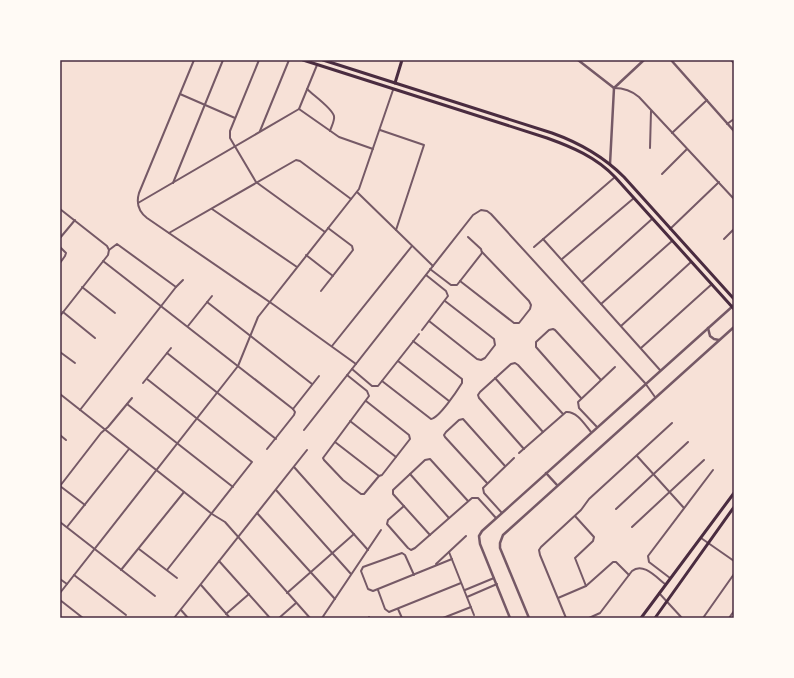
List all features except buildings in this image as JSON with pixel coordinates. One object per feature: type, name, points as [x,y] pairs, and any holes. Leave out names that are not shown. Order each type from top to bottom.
[{"type":"main road","points":[[303,60],[566,145],[595,160],[615,177],[733,307]]},
{"type":"main road","points":[[323,60],[564,137],[590,150],[610,164],[734,299]]},
{"type":"main road","points":[[395,83],[402,60]]},
{"type":"main road","points":[[610,164],[612,174]]},
{"type":"main road","points":[[641,618],[734,493]]},
{"type":"main road","points":[[655,618],[734,507]]},
{"type":"street","points":[[194,60],[139,193],[138,203],[140,210],[144,216],[169,234],[269,302],[356,364]]},
{"type":"street","points":[[173,183],[223,60]]},
{"type":"street","points":[[259,60],[235,118],[230,136],[234,147],[256,182],[325,232]]},
{"type":"street","points":[[259,132],[289,60]]},
{"type":"street","points":[[578,60],[614,88],[624,89],[633,93],[734,199]]},
{"type":"street","points":[[610,164],[614,88],[644,60]]},
{"type":"street","points":[[671,60],[734,131]]},
{"type":"street","points":[[731,60],[734,63]]},
{"type":"street","points":[[138,203],[298,109],[317,65]]},
{"type":"street","points":[[60,593],[238,366],[258,317],[357,192],[362,182],[395,83]]},
{"type":"street","points":[[307,89],[334,114],[334,121],[330,132]]},
{"type":"street","points":[[180,94],[235,118]]},
{"type":"street","points":[[672,133],[707,100]]},
{"type":"street","points":[[298,109],[330,132],[373,149]]},
{"type":"street","points":[[650,148],[651,111]]},
{"type":"street","points":[[727,124],[734,119]]},
{"type":"street","points":[[379,130],[424,145],[396,230]]},
{"type":"street","points":[[662,174],[688,149]]},
{"type":"street","points":[[169,234],[256,182],[297,160],[352,199]]},
{"type":"street","points":[[534,247],[615,177]]},
{"type":"street","points":[[670,229],[718,182]]},
{"type":"street","points":[[357,192],[433,266]]},
{"type":"street","points":[[562,259],[634,198]]},
{"type":"street","points":[[60,209],[107,246],[109,250]]},
{"type":"street","points":[[212,209],[297,267]]},
{"type":"street","points":[[304,430],[475,212],[481,210],[487,211],[645,383],[656,397]]},
{"type":"street","points":[[582,282],[653,218]]},
{"type":"street","points":[[60,238],[75,220]]},
{"type":"street","points":[[321,291],[354,249],[328,228]]},
{"type":"street","points":[[724,239],[734,229]]},
{"type":"street","points":[[460,281],[514,323],[519,323],[530,309],[531,305],[529,301],[468,237]]},
{"type":"street","points":[[544,239],[660,370]]},
{"type":"street","points":[[601,304],[673,240]]},
{"type":"street","points":[[60,316],[104,261],[109,254],[109,250],[117,244],[176,287]]},
{"type":"street","points":[[332,346],[412,246]]},
{"type":"street","points":[[60,247],[66,253],[60,263]]},
{"type":"street","points":[[430,269],[451,285],[457,285],[482,252]]},
{"type":"street","points":[[306,255],[333,276]]},
{"type":"street","points":[[104,261],[295,411],[295,414],[267,449]]},
{"type":"street","points":[[621,326],[692,261]]},
{"type":"street","points":[[422,330],[448,296],[446,291],[426,275]]},
{"type":"street","points":[[80,410],[183,280]]},
{"type":"street","points":[[640,348],[712,284]]},
{"type":"street","points":[[82,287],[115,313]]},
{"type":"street","points":[[188,326],[212,296]]},
{"type":"street","points":[[429,321],[479,360],[484,360],[495,345],[494,339],[445,301]]},
{"type":"street","points":[[207,302],[312,384]]},
{"type":"street","points":[[510,618],[480,544],[479,539],[482,531],[645,383],[733,307]]},
{"type":"street","points":[[63,312],[95,338]]},
{"type":"street","points":[[708,328],[710,336],[714,340],[720,340]]},
{"type":"street","points":[[529,618],[501,550],[501,540],[504,534],[734,328]]},
{"type":"street","points":[[582,398],[536,347],[536,342],[549,330],[555,330],[601,380]]},
{"type":"street","points":[[352,369],[372,386],[378,386],[419,334]]},
{"type":"street","points":[[382,381],[431,419],[435,418],[449,401],[462,384],[462,380],[413,341]]},
{"type":"street","points":[[143,383],[170,348]]},
{"type":"street","points":[[60,352],[75,363]]},
{"type":"street","points":[[167,353],[276,439]]},
{"type":"street","points":[[398,361],[449,401]]},
{"type":"street","points":[[524,449],[478,397],[479,393],[495,378],[511,364],[516,363],[563,414]]},
{"type":"street","points":[[597,427],[578,407],[578,402],[616,367]]},
{"type":"street","points":[[347,375],[368,392],[369,396],[323,458],[343,480],[361,494],[365,493],[378,476],[382,475],[409,440],[409,436],[366,401]]},
{"type":"street","points":[[293,409],[319,376]]},
{"type":"street","points":[[495,378],[543,432]]},
{"type":"street","points":[[147,379],[252,462],[167,570]]},
{"type":"street","points":[[60,394],[224,522],[310,618]]},
{"type":"street","points":[[84,505],[60,486],[132,398]]},
{"type":"street","points":[[126,404],[233,487]]},
{"type":"street","points":[[519,453],[563,414],[568,412],[573,413],[591,432]]},
{"type":"street","points":[[487,483],[444,435],[459,420],[465,420],[506,466]]},
{"type":"street","points":[[350,421],[396,457]]},
{"type":"street","points":[[566,618],[539,550],[583,508],[587,501],[672,423]]},
{"type":"street","points":[[60,435],[66,440]]},
{"type":"street","points":[[335,442],[378,476]]},
{"type":"street","points":[[616,509],[688,442]]},
{"type":"street","points":[[67,528],[129,449]]},
{"type":"street","points":[[174,618],[307,450]]},
{"type":"street","points":[[637,456],[684,508]]},
{"type":"street","points":[[430,535],[393,494],[393,490],[426,459],[430,458],[468,501]]},
{"type":"street","points":[[502,513],[483,492],[483,488],[514,458]]},
{"type":"street","points":[[632,527],[704,460]]},
{"type":"street","points":[[294,467],[368,550]]},
{"type":"street","points":[[670,578],[650,564],[648,558],[713,470]]},
{"type":"street","points":[[546,473],[557,485]]},
{"type":"street","points":[[410,474],[449,518]]},
{"type":"street","points":[[276,490],[351,574]]},
{"type":"street","points":[[121,570],[184,492]]},
{"type":"street","points":[[404,506],[387,523],[402,542],[412,550],[472,498],[478,498],[496,518]]},
{"type":"street","points":[[257,513],[335,599]]},
{"type":"street","points":[[575,516],[594,538],[575,558],[586,586]]},
{"type":"street","points":[[60,522],[155,596]]},
{"type":"street","points":[[322,618],[381,530]]},
{"type":"street","points":[[287,593],[354,534]]},
{"type":"street","points":[[434,567],[466,536]]},
{"type":"street","points":[[701,538],[734,561]]},
{"type":"street","points":[[139,548],[177,578]]},
{"type":"street","points":[[449,552],[474,615]]},
{"type":"street","points":[[414,575],[405,555],[402,553],[362,568],[361,572],[368,590],[372,592],[434,567],[452,559]]},
{"type":"street","points":[[219,561],[270,618]]},
{"type":"street","points":[[558,598],[586,586],[614,561],[617,562],[628,575]]},
{"type":"street","points":[[589,618],[597,617],[628,575],[635,568],[641,567],[666,585]]},
{"type":"street","points":[[703,618],[734,574]]},
{"type":"street","points":[[74,575],[126,615]]},
{"type":"street","points":[[465,590],[494,578]]},
{"type":"street","points":[[60,579],[67,584]]},
{"type":"street","points":[[378,590],[386,610],[391,612],[461,583]]},
{"type":"street","points":[[200,584],[230,618]]},
{"type":"street","points":[[467,596],[497,584]]},
{"type":"street","points":[[659,593],[682,618]]},
{"type":"street","points":[[226,614],[249,594]]},
{"type":"street","points":[[60,600],[83,618]]},
{"type":"street","points":[[279,618],[296,603]]},
{"type":"street","points":[[443,618],[471,607]]},
{"type":"street","points":[[398,609],[402,618]]},
{"type":"street","points":[[181,610],[188,618]]},
{"type":"street","points":[[729,618],[734,611]]}]
